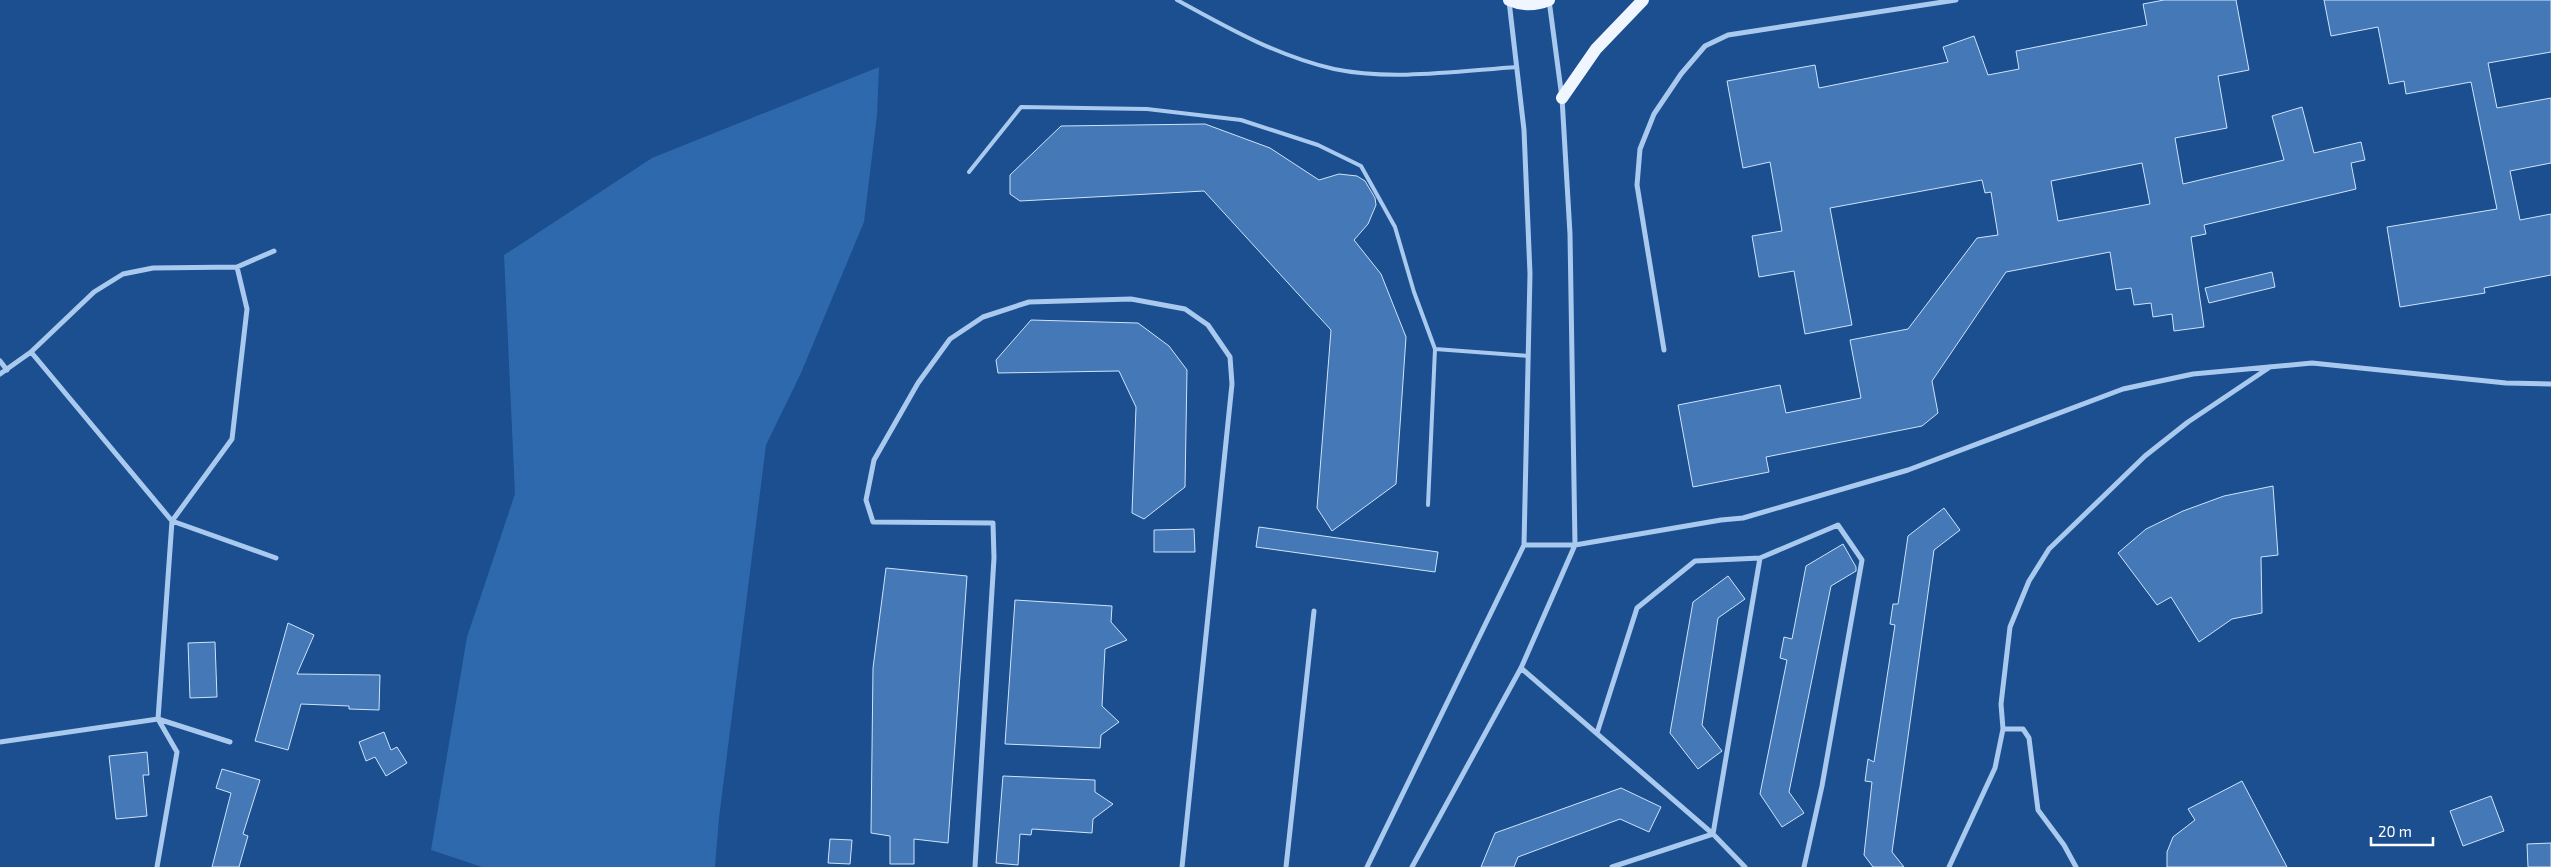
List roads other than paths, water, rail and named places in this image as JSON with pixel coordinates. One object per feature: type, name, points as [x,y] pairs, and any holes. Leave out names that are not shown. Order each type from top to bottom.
[{"type":"main road","points":[[1509,0],[1522,5],[1536,5],[1549,0]]},
{"type":"main road","points":[[1562,98],[1596,49],[1643,0]]},
{"type":"street","points":[[1367,867],[1524,545],[1530,274],[1524,130],[1509,0]]},
{"type":"street","points":[[1412,867],[1521,668],[1575,544],[1570,234],[1562,98],[1549,0]]},
{"type":"street","points":[[1664,350],[1638,176],[1640,149],[1654,114],[1681,74],[1705,46],[1728,35],[1956,0]]},
{"type":"street","points":[[0,374],[31,352],[94,292],[122,274],[153,268],[237,267],[274,250]]},
{"type":"street","points":[[157,867],[177,752],[158,719],[172,521],[232,438],[247,309],[237,267]]},
{"type":"street","points":[[975,867],[994,558],[993,523],[872,522],[866,500],[874,460],[918,383],[950,339],[984,317],[1029,302],[1131,299],[1185,309],[1208,325],[1230,357],[1232,375],[1182,867]]},
{"type":"street","points":[[31,352],[172,521],[276,558]]},
{"type":"street","points":[[0,361],[7,370]]},
{"type":"street","points":[[1524,545],[1575,544],[1743,518],[1908,470],[2123,389],[2192,374],[2312,363],[2506,383],[2551,384]]},
{"type":"street","points":[[1949,867],[1995,768],[2004,729],[2001,704],[2010,627],[2029,581],[2049,549],[2145,456],[2188,422],[2272,366]]},
{"type":"street","points":[[1598,733],[1637,608],[1695,561],[1760,558],[1838,525],[1862,560],[1822,786],[1804,867]]},
{"type":"street","points":[[1713,834],[1760,558]]},
{"type":"street","points":[[1286,867],[1314,611]]},
{"type":"street","points":[[1521,668],[1713,834],[1745,867]]},
{"type":"street","points":[[0,742],[158,719],[230,742]]},
{"type":"street","points":[[2004,729],[2023,730],[2029,738],[2038,810],[2064,845],[2076,867]]},
{"type":"street","points":[[1612,867],[1713,834]]},
{"type":"lane","points":[[1177,0],[1244,38],[1285,55],[1335,69],[1376,74],[1517,67]]},
{"type":"lane","points":[[969,172],[1021,107],[1147,110],[1240,120],[1318,145],[1361,166],[1394,227],[1414,292],[1435,349],[1428,505]]},
{"type":"lane","points":[[1435,349],[1528,356]]}]
